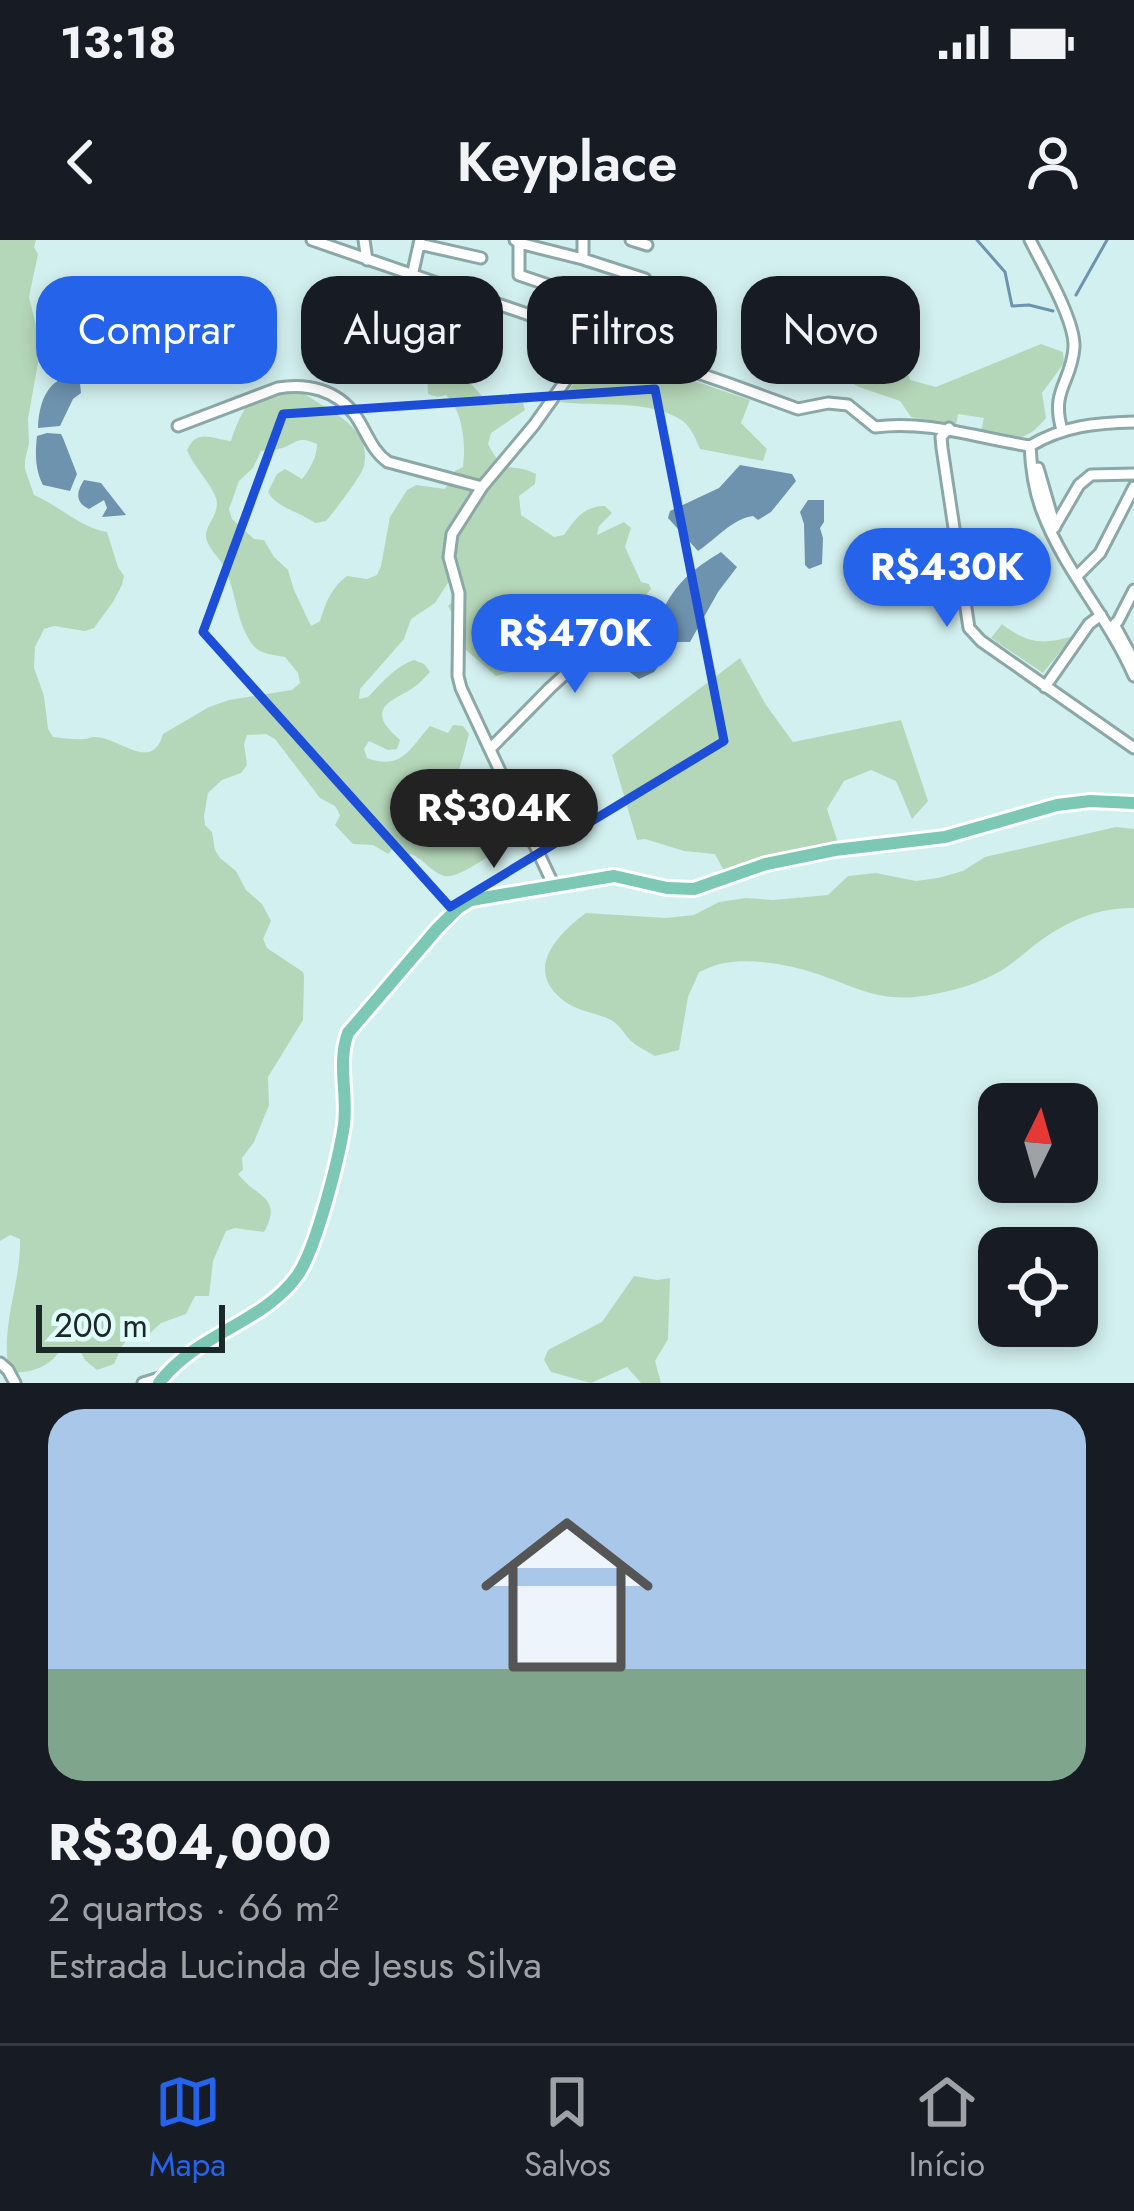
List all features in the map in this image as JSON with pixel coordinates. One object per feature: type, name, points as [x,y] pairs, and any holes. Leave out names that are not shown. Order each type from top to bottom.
[{"type":"main road","points":[[161,1380],[196,1347],[269,1302],[303,1266],[314,1242],[344,1126],[343,1053],[348,1033],[458,908],[484,897],[614,877],[694,889],[766,864],[860,846],[945,837],[1057,805],[1134,802]]},
{"type":"street","points":[[312,240],[412,276],[420,242],[481,258]]},
{"type":"street","points":[[364,240],[367,260]]},
{"type":"street","points":[[583,240],[583,259]]},
{"type":"street","points":[[631,240],[647,244]]},
{"type":"street","points":[[1030,240],[1072,330],[1074,349],[1057,404],[1061,430]]},
{"type":"street","points":[[527,277],[518,274],[517,242],[636,276]]},
{"type":"street","points":[[717,381],[788,406],[848,405],[875,427],[949,428],[1030,446],[1085,424],[1134,422]]},
{"type":"street","points":[[554,886],[458,676],[459,593],[449,557],[452,534],[482,487],[565,384]]},
{"type":"street","points":[[178,426],[278,388],[311,387],[334,396],[352,411],[376,452],[388,462],[482,487]]},
{"type":"street","points":[[949,428],[941,436],[942,448],[969,628],[1134,748]]},
{"type":"street","points":[[1030,446],[1036,494],[1134,661]]},
{"type":"street","points":[[1053,529],[1079,485],[1091,475],[1134,474]]},
{"type":"street","points":[[1080,574],[1100,553],[1134,487]]},
{"type":"street","points":[[1080,574],[1134,676]]},
{"type":"street","points":[[1112,627],[1134,590]]},
{"type":"street","points":[[490,749],[597,645],[623,612]]},
{"type":"street","points":[[1046,687],[1089,624],[1101,615]]},
{"type":"street","points":[[0,1363],[14,1383]]},
{"type":"street","points":[[143,1383],[161,1380]]},
{"type":"highlighted area","points":[[655,389],[724,741],[450,907],[203,632],[283,414]]},
{"type":"green space","points":[[0,240],[36,240],[38,254],[29,297],[36,326],[36,374],[25,469],[34,495],[87,526],[107,532],[124,576],[94,628],[44,629],[35,647],[34,668],[53,737],[103,738],[133,750],[151,751],[163,734],[209,707],[292,690],[300,683],[285,657],[259,650],[246,635],[228,575],[206,537],[216,498],[187,450],[200,437],[231,441],[249,402],[272,384],[293,386],[345,420],[359,435],[365,454],[358,478],[326,521],[315,523],[268,492],[285,469],[302,479],[305,475],[317,444],[304,440],[261,451],[253,468],[239,481],[229,509],[232,519],[254,539],[264,540],[288,570],[311,626],[320,621],[330,596],[347,576],[367,579],[377,575],[390,517],[407,490],[416,485],[445,489],[455,471],[463,467],[460,419],[446,395],[428,394],[427,384],[471,384],[491,402],[523,403],[525,410],[491,433],[488,444],[504,466],[536,474],[535,484],[519,496],[521,515],[554,537],[564,535],[586,511],[605,506],[612,513],[597,535],[624,522],[631,528],[625,547],[641,582],[651,589],[609,640],[588,647],[557,672],[546,672],[532,660],[496,676],[458,643],[458,624],[448,606],[462,593],[451,578],[435,603],[411,619],[404,639],[360,689],[359,699],[368,697],[400,667],[414,660],[424,664],[430,672],[383,711],[385,724],[400,740],[397,749],[369,741],[364,749],[367,758],[389,762],[411,749],[430,726],[448,733],[453,725],[463,726],[469,734],[456,776],[433,781],[426,788],[427,798],[481,795],[492,822],[521,820],[506,842],[459,873],[439,874],[411,854],[405,859],[396,846],[388,854],[373,845],[353,844],[335,825],[340,816],[335,806],[320,798],[275,739],[266,734],[247,735],[247,765],[208,793],[205,825],[212,832],[215,850],[262,904],[271,921],[263,939],[267,948],[304,976],[303,1020],[268,1077],[269,1105],[238,1174],[265,1198],[269,1220],[264,1232],[226,1231],[213,1261],[209,1296],[195,1296],[186,1314],[161,1323],[148,1335],[130,1337],[114,1364],[97,1370],[79,1349],[62,1348],[39,1368],[9,1372],[9,1321],[20,1239],[10,1235],[0,1241]]},
{"type":"green space","points":[[1041,344],[1063,352],[1064,363],[1042,393],[1046,418],[1024,436],[981,431],[984,418],[958,414],[956,425],[911,417],[900,401],[854,384],[920,383],[936,387]]},
{"type":"green space","points":[[574,384],[703,384],[750,400],[741,423],[767,449],[763,461],[700,449],[686,424],[665,412],[560,402]]},
{"type":"green space","points":[[1002,624],[1036,641],[1073,636],[1043,673],[991,638]]},
{"type":"green space","points":[[740,658],[793,742],[901,720],[928,801],[912,819],[896,781],[871,770],[844,781],[827,809],[838,843],[725,873],[715,854],[637,840],[612,755]]},
{"type":"green space","points":[[1116,827],[1134,829],[1134,908],[1108,910],[1073,922],[1001,971],[956,989],[915,997],[885,996],[788,966],[755,961],[722,964],[699,972],[688,997],[679,1050],[655,1056],[611,1020],[567,1003],[547,979],[545,967],[554,943],[586,913],[666,918],[694,915],[719,902],[746,898],[828,895],[848,876],[876,873],[916,881],[938,878],[963,871],[985,857]]},
{"type":"green space","points":[[634,1276],[670,1278],[668,1339],[655,1361],[661,1383],[641,1383],[627,1367],[591,1383],[551,1372],[544,1360],[548,1350],[602,1322]]},
{"type":"water","points":[[54,384],[80,384],[81,393],[60,426],[38,428],[45,396]]},
{"type":"water","points":[[47,433],[63,438],[77,474],[70,491],[43,485],[40,479],[37,436]]},
{"type":"water","points":[[740,465],[792,474],[796,481],[771,512],[758,520],[753,516],[738,521],[698,551],[668,518],[670,511],[719,488]]},
{"type":"water","points":[[84,480],[101,483],[126,515],[102,517],[107,508],[104,500],[89,509],[84,506],[78,496]]},
{"type":"water","points":[[808,500],[824,500],[822,564],[809,569],[800,512]]},
{"type":"water","points":[[721,552],[737,567],[690,642],[668,642],[675,630],[661,614],[666,603],[686,578]]},
{"type":"water","points":[[645,651],[662,661],[654,672],[639,679],[627,670]]},
{"type":"waterway","points":[[977,240],[1005,272],[1012,306],[1053,311]]},
{"type":"waterway","points":[[1076,295],[1107,240]]}]
